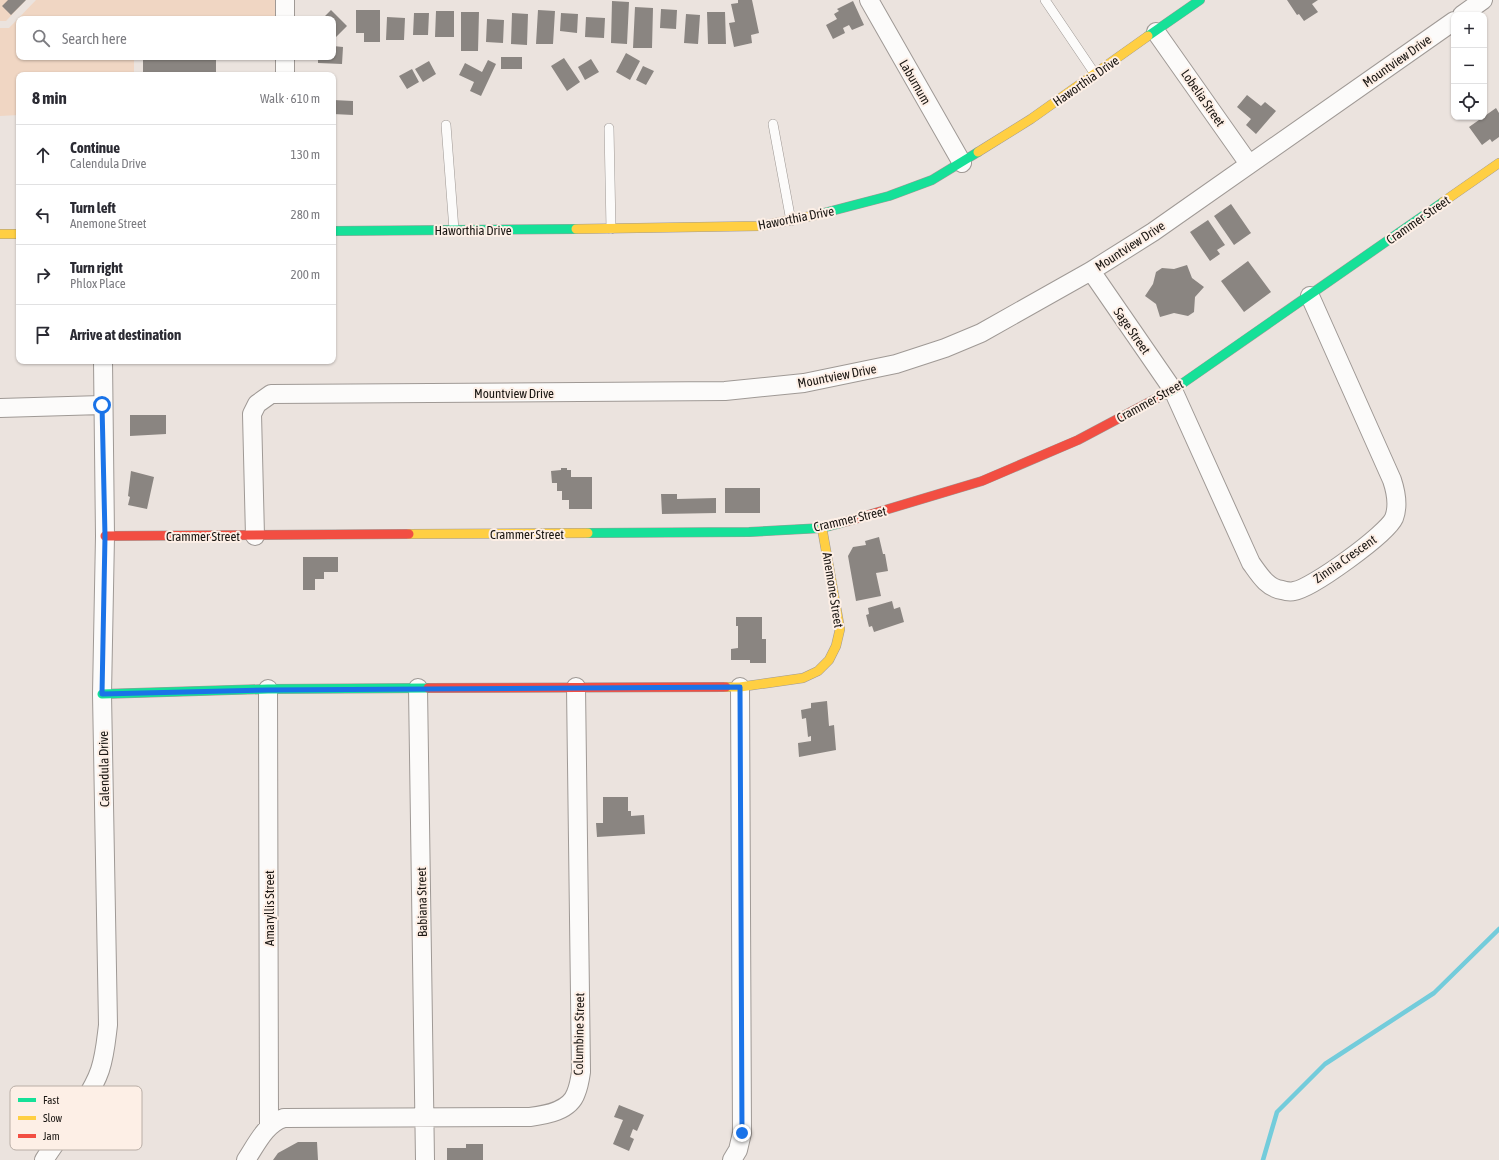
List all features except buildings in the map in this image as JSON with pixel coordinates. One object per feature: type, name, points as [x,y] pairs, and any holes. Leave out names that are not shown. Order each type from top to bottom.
[{"type":"street","points":[[285,0],[285,16]]},
{"type":"street","name":"Laburnum","points":[[869,0],[962,163]]},
{"type":"street","name":"Haworthia Drive","points":[[336,231],[716,228],[760,226],[791,221],[889,196],[932,180],[1031,120],[1200,0]]},
{"type":"street","points":[[1466,12],[1483,0]]},
{"type":"street","name":"Mountview Drive","points":[[255,536],[252,414],[257,404],[263,398],[271,394],[725,392],[804,383],[896,364],[945,348],[981,333],[1092,271],[1152,232],[1451,23]]},
{"type":"street","name":"Lobelia Street","points":[[1156,32],[1249,164]]},
{"type":"street","points":[[285,60],[285,72]]},
{"type":"street","name":"Crammer Street","points":[[105,536],[681,533],[822,528],[889,510],[982,481],[1078,440],[1173,390],[1499,163]]},
{"type":"street","points":[[0,234],[16,234]]},
{"type":"street","name":"Sage Street","points":[[1092,271],[1173,390]]},
{"type":"street","name":"Zinnia Crescent","points":[[1173,390],[1251,563],[1270,586],[1281,590],[1295,591],[1313,582],[1362,549],[1386,530],[1394,518],[1397,495],[1364,414],[1310,296]]},
{"type":"street","name":"Calendula Drive","points":[[92,1086],[99,1072],[106,1049],[109,1009],[102,694],[105,536],[102,405],[103,364]]},
{"type":"street","points":[[0,408],[102,405]]},
{"type":"street","name":"Anemone Street","points":[[102,694],[418,688],[740,687],[811,675],[826,666],[832,657],[838,644],[840,629],[822,528]]},
{"type":"street","name":"Columbine Street","points":[[269,1126],[276,1120],[296,1116],[530,1117],[553,1114],[566,1106],[576,1095],[581,1072],[576,687]]},
{"type":"street","points":[[732,1160],[738,1150],[742,1133],[740,687]]},
{"type":"street","name":"Babiana Street","points":[[418,688],[425,1160]]},
{"type":"street","name":"Amaryllis Street","points":[[268,690],[269,1126]]},
{"type":"street","points":[[246,1160],[269,1126]]},
{"type":"street","name":"Calendula Drive","points":[[44,1160],[51,1150]]},
{"type":"lane","points":[[1045,0],[1095,74]]},
{"type":"lane","points":[[773,124],[791,221]]},
{"type":"lane","points":[[446,125],[454,230]]},
{"type":"lane","points":[[610,128],[611,229]]},
{"type":"shaded area","points":[[0,0],[26,0],[6,21],[0,21]]},
{"type":"shaded area","points":[[36,0],[281,0],[281,16],[21,16]]},
{"type":"shaded area","points":[[16,21],[16,60],[134,60],[134,72],[16,72],[16,115],[0,116],[0,28],[9,28]]},
{"type":"waterway","points":[[1263,1160],[1277,1112],[1325,1064],[1434,993],[1499,929]]},
{"type":"traffic: fast","points":[[1148,36],[1200,0]]},
{"type":"traffic: fast","points":[[816,215],[889,196],[932,180],[978,152]]},
{"type":"traffic: fast","points":[[1159,397],[1173,390],[1443,202]]},
{"type":"traffic: fast","points":[[336,231],[576,229]]},
{"type":"traffic: fast","points":[[588,533],[749,532],[822,528],[845,522]]},
{"type":"traffic: fast","points":[[102,694],[268,689],[428,688]]},
{"type":"traffic: slow","points":[[978,152],[1031,119],[1148,36]]},
{"type":"traffic: slow","points":[[1443,202],[1499,163]]},
{"type":"traffic: slow","points":[[576,229],[760,226],[816,215]]},
{"type":"traffic: slow","points":[[0,234],[16,234]]},
{"type":"traffic: slow","points":[[726,687],[740,687],[803,678],[818,671],[829,660],[836,646],[840,629],[822,528]]},
{"type":"traffic: slow","points":[[409,534],[588,533]]},
{"type":"traffic: jam","points":[[845,522],[982,481],[1078,440],[1159,397]]},
{"type":"traffic: jam","points":[[105,536],[409,534]]},
{"type":"traffic: jam","points":[[428,688],[726,687]]},
{"type":"route","points":[[102,405],[105,536],[102,694],[268,690],[740,687],[743,1083],[742,1133]]}]
